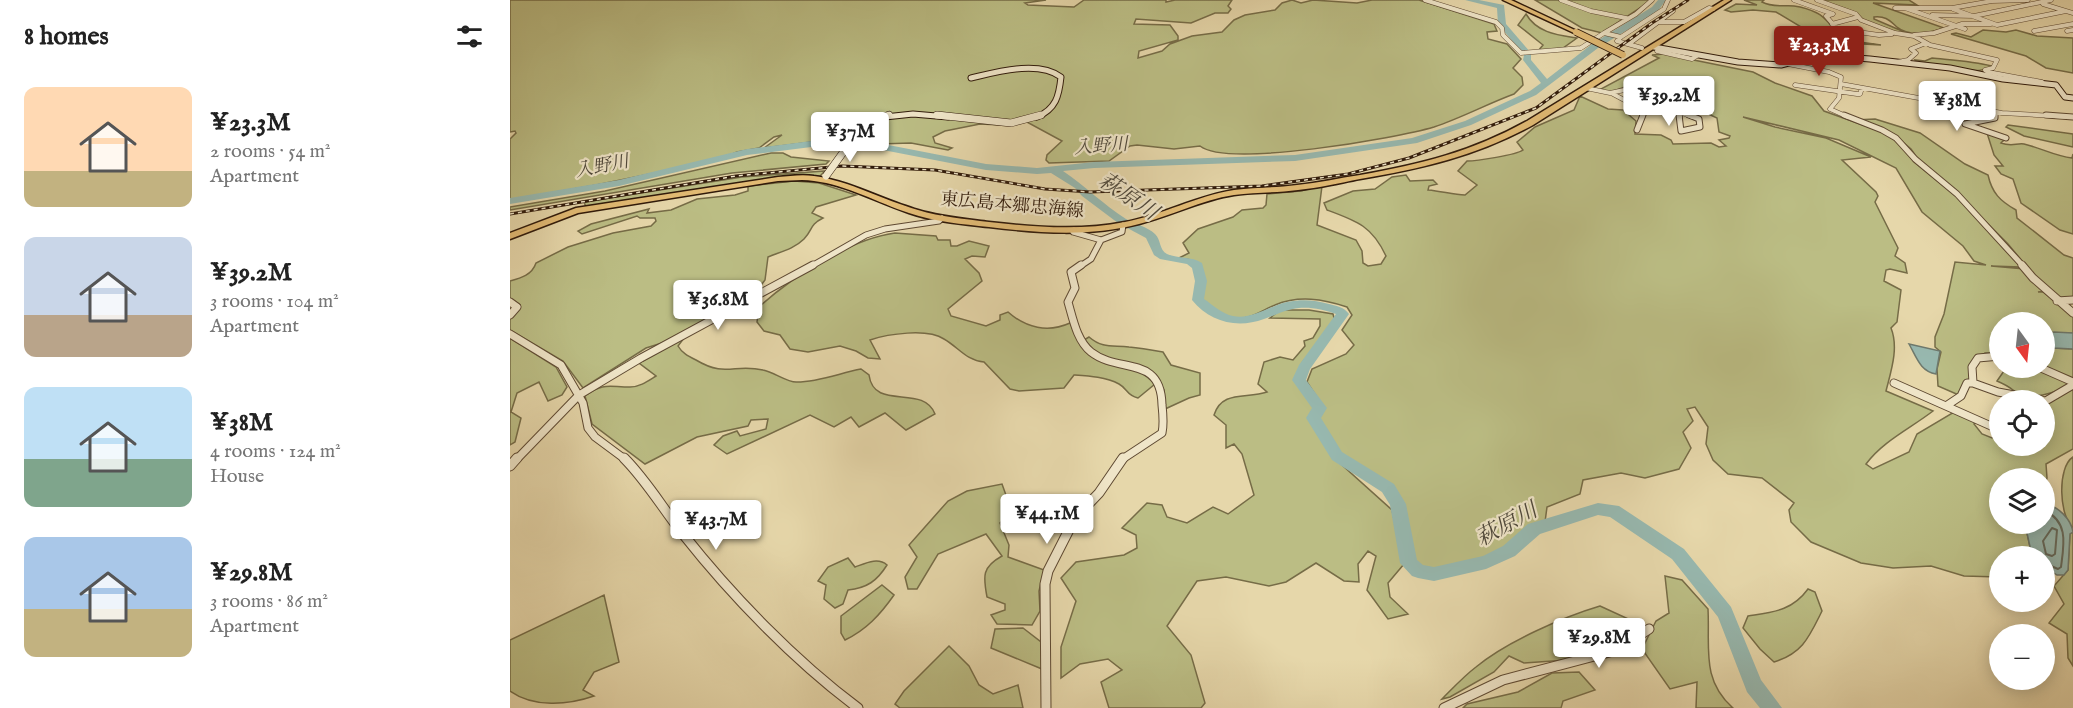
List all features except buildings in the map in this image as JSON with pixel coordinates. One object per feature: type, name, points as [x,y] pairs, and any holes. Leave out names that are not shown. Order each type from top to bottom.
[{"type":"main road","points":[[1506,0],[1634,59]]},
{"type":"main road","name":"東広島本郷忠海線","points":[[510,236],[555,218],[605,206],[778,179],[824,178],[907,211],[942,218],[1074,230],[1123,225],[1159,216],[1213,196],[1316,185],[1452,159],[1500,141],[1634,59],[1655,49],[1728,0]]},
{"type":"street","points":[[1425,0],[1496,22],[1502,28],[1505,38],[1521,53],[1581,48],[1619,25],[1626,18],[1646,8],[1652,0]]},
{"type":"street","points":[[1561,0],[1591,11],[1626,18]]},
{"type":"street","points":[[1605,33],[1619,37],[1664,9],[1668,0]]},
{"type":"street","points":[[1794,0],[1833,14]]},
{"type":"street","points":[[1817,0],[1847,10],[1869,24],[1895,33],[1914,36],[1934,33],[1955,25],[1997,25],[2068,9]]},
{"type":"street","points":[[1894,8],[1952,8],[1992,1],[2030,0],[2068,9]]},
{"type":"street","points":[[1926,16],[1974,16],[2050,0],[2073,14]]},
{"type":"street","points":[[1943,4],[1997,25]]},
{"type":"street","points":[[1658,22],[1684,22],[1709,8],[1713,9]]},
{"type":"street","points":[[1905,8],[1965,29]]},
{"type":"street","points":[[1847,10],[1826,16],[1837,29],[1874,35],[1895,33]]},
{"type":"street","points":[[1629,44],[1673,11]]},
{"type":"street","points":[[1832,24],[1858,17]]},
{"type":"street","points":[[2034,31],[2073,22]]},
{"type":"street","points":[[1849,31],[1869,24]]},
{"type":"street","points":[[1858,28],[1874,35]]},
{"type":"street","points":[[2067,31],[2073,30]]},
{"type":"street","points":[[1914,36],[1926,43],[1997,60],[1993,68],[1985,70],[2056,86],[2066,97],[2073,98]]},
{"type":"street","points":[[1619,37],[1617,40],[1642,48]]},
{"type":"street","points":[[1898,62],[1908,60],[1916,53],[1911,49],[1926,43]]},
{"type":"street","points":[[1655,49],[1738,62],[1788,64],[1841,77],[1837,103],[1830,109],[1896,138],[1915,159],[1957,194],[2032,279],[2073,314]]},
{"type":"street","points":[[1788,64],[1819,55],[1950,68],[2003,79],[2043,82]]},
{"type":"street","points":[[824,178],[861,128],[873,119],[897,113],[997,124],[1029,120],[1042,115],[1054,105],[1062,77],[1054,71],[1042,69],[971,78]]},
{"type":"street","points":[[1841,84],[1996,112],[2073,117]]},
{"type":"street","points":[[1795,85],[1860,94],[1862,88]]},
{"type":"street","points":[[1586,88],[1620,96],[1645,111],[1637,130]]},
{"type":"street","points":[[1610,93],[1634,88],[1655,90],[1679,112],[1699,119],[1700,128],[1681,131],[1679,112]]},
{"type":"street","points":[[1996,112],[1995,118],[1965,124],[2006,138]]},
{"type":"street","points":[[510,466],[579,395],[641,358],[776,286],[858,238],[885,229],[939,221],[942,218]]},
{"type":"street","points":[[1074,230],[1073,232],[1101,240],[1122,232],[1123,225]]},
{"type":"street","points":[[1046,708],[1045,584],[1048,571],[1075,518],[1099,493],[1122,459],[1156,438],[1162,433],[1163,428],[1161,390],[1157,381],[1138,367],[1097,357],[1084,346],[1073,320],[1068,302],[1075,288],[1071,272],[1091,259],[1101,240]]},
{"type":"street","points":[[2057,301],[2073,300]]},
{"type":"street","points":[[510,302],[516,307],[510,315]]},
{"type":"street","points":[[510,334],[561,365],[583,403],[588,428],[595,437],[621,455],[639,473],[684,535],[755,615],[825,683],[857,708]]},
{"type":"street","points":[[1973,383],[1972,367],[1978,358],[1989,357]]},
{"type":"street","points":[[2055,375],[2073,383]]},
{"type":"street","points":[[1894,383],[1989,425]]},
{"type":"street","points":[[1946,406],[1962,396],[1967,384],[1973,383],[1992,390]]},
{"type":"street","points":[[2055,394],[2073,383]]},
{"type":"street","points":[[1444,708],[1503,680],[1617,650],[1649,629]]},
{"type":"green space","points":[[510,0],[1046,0],[1025,3],[1074,7],[1084,0],[1166,0],[1166,2],[1232,0],[1228,6],[1231,9],[1228,13],[1215,13],[1191,23],[1136,19],[1134,24],[1170,25],[1178,36],[1178,40],[1139,51],[1138,58],[1162,51],[1170,44],[1192,36],[1222,32],[1234,20],[1245,15],[1275,10],[1282,3],[1292,0],[1301,3],[1313,0],[1357,3],[1372,0],[1419,0],[1494,24],[1497,31],[1487,32],[1488,39],[1507,44],[1521,59],[1513,68],[1522,77],[1523,85],[1514,94],[1434,127],[1386,138],[1314,149],[1243,154],[1217,152],[1200,146],[1174,149],[1137,145],[1130,146],[1109,161],[1049,163],[1046,160],[1047,155],[1062,141],[1027,122],[1001,125],[980,124],[945,131],[933,137],[935,143],[952,148],[948,150],[911,143],[879,144],[856,140],[870,121],[864,122],[847,141],[819,141],[764,148],[782,135],[774,137],[759,148],[737,152],[718,160],[510,200],[510,139],[516,133],[515,131],[510,132]]},
{"type":"green space","points":[[1535,0],[1652,0],[1602,33],[1582,28]]},
{"type":"green space","points":[[1744,0],[1764,0],[1762,2],[1770,5],[1794,6],[1809,10],[1825,19],[1846,38],[1845,40],[1881,45],[1826,42],[1776,12],[1725,10],[1736,4],[1757,5]]},
{"type":"green space","points":[[1820,0],[1909,0],[1917,5],[1873,3],[1944,28],[1927,33],[1914,33],[1902,30],[1882,17],[1874,17],[1909,34],[1895,32],[1864,20],[1855,12]]},
{"type":"green space","points":[[1526,14],[1542,29],[1577,38],[1563,48],[1538,51],[1543,45],[1518,25]]},
{"type":"green space","points":[[1983,30],[2006,32],[2016,30],[2037,36],[2073,38],[2073,73],[2046,68],[2026,56],[1951,34],[1971,37]]},
{"type":"green space","points":[[1664,54],[1753,72],[1775,83],[1812,96],[1824,111],[1888,134],[1914,162],[1955,195],[2021,267],[1991,266],[2025,269],[2043,291],[2038,292],[2043,292],[2073,315],[2073,333],[2055,334],[2055,312],[1989,312],[1989,353],[1985,353],[1971,365],[1973,383],[1967,384],[1961,396],[1938,386],[1937,369],[1941,352],[1935,347],[1935,337],[1944,314],[1955,262],[1986,265],[1974,261],[1963,246],[1922,212],[1896,168],[1839,140],[1743,117],[1775,127],[1826,138],[1871,157],[1842,160],[1876,192],[1878,196],[1875,202],[1898,248],[1895,256],[1905,263],[1907,273],[1886,270],[1884,281],[1901,290],[1897,322],[1891,328],[1894,351],[1886,391],[1933,411],[1889,442],[1866,464],[1873,469],[1909,452],[1917,434],[1954,412],[1976,421],[1974,424],[1982,434],[1989,437],[1989,456],[2055,456],[2055,399],[2073,389],[2073,449],[2046,464],[2046,468],[1989,468],[1989,534],[2027,534],[2030,546],[1989,546],[1989,577],[1964,576],[1931,566],[1893,568],[1861,563],[1811,542],[1791,522],[1789,510],[1794,503],[1762,478],[1728,474],[1713,460],[1706,444],[1708,427],[1695,407],[1687,409],[1693,421],[1683,432],[1691,448],[1679,469],[1645,478],[1621,473],[1583,480],[1580,494],[1547,507],[1545,522],[1528,531],[1498,555],[1464,567],[1440,570],[1418,569],[1411,561],[1401,503],[1390,487],[1337,454],[1316,418],[1324,408],[1307,382],[1312,369],[1346,354],[1354,345],[1342,330],[1352,315],[1347,307],[1320,300],[1302,299],[1284,302],[1241,318],[1226,316],[1199,300],[1202,281],[1200,265],[1191,260],[1179,258],[1189,253],[1183,243],[1198,229],[1233,217],[1242,210],[1263,208],[1266,205],[1267,194],[1322,186],[1317,225],[1356,240],[1362,251],[1363,263],[1368,266],[1381,264],[1386,256],[1369,231],[1355,221],[1327,210],[1324,203],[1353,191],[1375,189],[1392,177],[1406,175],[1410,181],[1433,180],[1437,184],[1429,186],[1428,190],[1465,195],[1477,185],[1458,171],[1467,161],[1505,156],[1523,150],[1517,142],[1535,127],[1574,110],[1580,96],[1608,109],[1623,110],[1636,121],[1635,134],[1661,135],[1671,140],[1673,144],[1711,143],[1719,147],[1726,146],[1719,140],[1730,136],[1719,132],[1717,118],[1689,105],[1674,91],[1681,85],[1671,77],[1650,78],[1611,92],[1599,90],[1659,58],[1652,55]]},
{"type":"green space","points":[[1932,58],[1992,66],[1986,69],[1967,70],[1917,63],[1915,60],[1925,61]]},
{"type":"green space","points":[[1875,119],[1920,133],[1965,164],[1988,175],[1994,192],[2016,210],[2017,218],[2064,255],[2073,258],[2073,298],[2059,298],[2037,279],[2008,244],[1898,138],[1854,120]]},
{"type":"green space","points":[[2008,125],[2073,134],[2073,147],[2024,136],[2006,127]]},
{"type":"green space","points":[[1987,133],[2004,140],[2001,143],[2005,144],[2024,144],[2072,158],[2073,154],[2073,234],[2060,230],[2021,203],[2013,179],[2001,174],[1995,166],[2003,166],[1994,155]]},
{"type":"green space","points":[[771,153],[829,161],[826,164],[732,173],[510,210],[510,207],[605,191]]},
{"type":"green space","points":[[825,171],[820,176],[800,175],[586,207],[584,202],[742,177]]},
{"type":"green space","points":[[794,181],[819,183],[856,195],[816,207],[812,213],[823,218],[813,225],[807,236],[796,245],[768,257],[765,280],[755,293],[662,343],[646,348],[583,388],[563,361],[510,330],[510,318],[520,305],[510,298],[510,281],[526,275],[536,263],[568,247],[613,233],[651,226],[656,221],[655,218],[637,216],[582,234],[578,231],[591,224],[649,209],[647,213],[671,210],[697,199],[735,195],[748,191],[748,186]]},
{"type":"green space","points":[[895,233],[936,236],[938,240],[950,240],[951,246],[969,241],[989,246],[985,257],[972,256],[965,259],[979,273],[982,281],[948,309],[951,316],[986,326],[1000,320],[1000,315],[1008,312],[1022,322],[1038,327],[1054,328],[1070,323],[1081,346],[1094,358],[1137,368],[1155,384],[1138,398],[1114,382],[1097,377],[1074,375],[1064,388],[1019,391],[1010,389],[984,362],[968,356],[937,336],[907,333],[870,340],[880,359],[868,358],[840,346],[808,352],[790,349],[780,335],[764,331],[757,322],[759,307],[772,295],[822,261],[859,243]]},
{"type":"green space","points":[[1280,310],[1309,310],[1333,314],[1335,322],[1302,363],[1295,381],[1316,408],[1310,420],[1332,456],[1392,510],[1404,564],[1388,583],[1390,597],[1408,614],[1388,619],[1367,590],[1376,556],[1368,551],[1358,564],[1359,582],[1344,581],[1316,563],[1286,582],[1269,586],[1226,577],[1197,581],[1167,626],[1191,655],[1205,703],[1201,708],[1109,708],[1101,682],[1122,670],[1108,659],[1080,664],[1061,678],[1061,647],[1076,601],[1061,578],[1076,562],[1124,555],[1137,548],[1136,535],[1122,528],[1147,503],[1162,505],[1167,517],[1187,523],[1213,507],[1228,514],[1254,495],[1242,454],[1234,444],[1226,448],[1226,425],[1214,415],[1218,407],[1229,399],[1267,392],[1258,384],[1264,362],[1280,357],[1293,360],[1305,346],[1304,341],[1313,338],[1320,326],[1320,319],[1270,318]]},
{"type":"green space","points":[[1089,337],[1104,345],[1163,352],[1171,365],[1200,373],[1200,395],[1165,409],[1164,390],[1154,374],[1100,356],[1084,340]]},
{"type":"green space","points":[[510,338],[556,367],[567,387],[562,395],[548,401],[539,382],[517,393],[511,412],[521,418],[515,442],[510,445]]},
{"type":"green space","points":[[684,338],[678,346],[681,351],[706,365],[723,369],[753,368],[767,371],[789,381],[805,382],[861,369],[869,375],[873,386],[880,392],[920,400],[929,405],[935,414],[906,430],[885,413],[859,427],[851,417],[834,427],[810,415],[727,454],[714,445],[723,436],[737,431],[740,436],[766,429],[768,419],[751,420],[748,426],[697,437],[645,464],[592,424],[585,396],[602,387],[634,387],[647,382],[656,376],[639,363]]},
{"type":"green space","points":[[2055,348],[2073,349],[2073,380],[2055,373]]},
{"type":"green space","points":[[2055,376],[2072,384],[2055,392],[2013,390],[1997,381],[1999,378],[2055,378]]},
{"type":"green space","points":[[2073,457],[2073,528],[2065,513],[2062,481],[2068,462]]},
{"type":"green space","points":[[1002,484],[1012,512],[1000,523],[1009,545],[1008,557],[1044,570],[1039,591],[1040,611],[1032,625],[997,624],[991,615],[1005,610],[1005,604],[987,597],[985,578],[987,568],[1002,556],[986,534],[938,554],[917,589],[908,589],[905,577],[917,557],[909,545],[948,501],[967,491]]},
{"type":"green space","points":[[2073,532],[2073,666],[2068,658],[2067,634],[2055,627],[2055,624],[2049,623],[2064,604],[2055,585],[2068,570],[2070,533]]},
{"type":"green space","points":[[848,558],[855,567],[876,561],[887,565],[871,583],[861,588],[848,590],[843,604],[835,608],[824,599],[826,585],[818,581],[828,567]]},
{"type":"green space","points":[[1665,576],[1682,580],[1708,609],[1708,650],[1712,675],[1723,697],[1733,708],[1696,708],[1697,682],[1670,689],[1642,649],[1656,621],[1669,613]]},
{"type":"green space","points":[[882,585],[894,595],[872,621],[860,632],[845,640],[841,633],[841,616]]},
{"type":"green space","points":[[1808,589],[1815,592],[1822,611],[1809,636],[1799,649],[1774,662],[1743,628],[1748,616],[1774,612],[1789,606]]},
{"type":"green space","points":[[604,595],[619,662],[594,672],[583,690],[594,696],[551,703],[530,700],[510,691],[510,640]]},
{"type":"green space","points":[[1600,606],[1635,622],[1620,643],[1606,650],[1567,660],[1524,663],[1509,656],[1494,672],[1450,697],[1442,699],[1472,671],[1503,648],[1552,624]]},
{"type":"green space","points":[[1023,628],[1041,642],[1042,669],[991,648],[995,629]]},
{"type":"green space","points":[[949,646],[969,666],[979,685],[993,694],[1018,685],[1023,708],[900,708],[895,704],[904,691]]},
{"type":"green space","points":[[1579,672],[1595,690],[1563,701],[1561,708],[1463,708],[1467,704],[1518,692],[1552,673]]},
{"type":"water","points":[[2055,332],[2073,333],[2073,349],[2055,348]]},
{"type":"water","points":[[1909,344],[1940,351],[1936,374],[1923,367]]},
{"type":"water","points":[[2055,508],[2067,518],[2073,532],[2070,534],[2068,570],[2064,575],[2055,574],[2055,546],[2030,546],[2027,534],[2055,534]]},
{"type":"waterway","points":[[1469,0],[1501,7],[1502,24],[1528,55],[1527,60],[1544,81],[1548,82]]},
{"type":"waterway","name":"入野川","points":[[1548,82],[1595,46],[1655,9],[1662,0]]},
{"type":"waterway","name":"入野川","points":[[510,201],[619,183],[747,152],[827,142],[878,146],[986,167],[1037,171],[1094,165],[1295,158],[1414,141],[1468,123],[1533,93],[1548,82]]},
{"type":"waterway","name":"萩原川","points":[[1054,170],[1079,186],[1122,221],[1151,236],[1158,253],[1164,257],[1190,261],[1198,266],[1201,281],[1198,300],[1225,318],[1244,320],[1303,304],[1324,307],[1343,314],[1304,368],[1299,380],[1320,408],[1313,418],[1337,456],[1388,488],[1398,504],[1409,563],[1418,571],[1434,574],[1486,562],[1509,551],[1534,529],[1598,509],[1613,511],[1678,554],[1725,613],[1754,686],[1772,708]]},
{"type":"railway","points":[[510,214],[736,176],[842,166],[935,170],[1045,189],[1090,192],[1262,186],[1348,174],[1409,158],[1536,108],[1652,23],[1688,0]]}]
